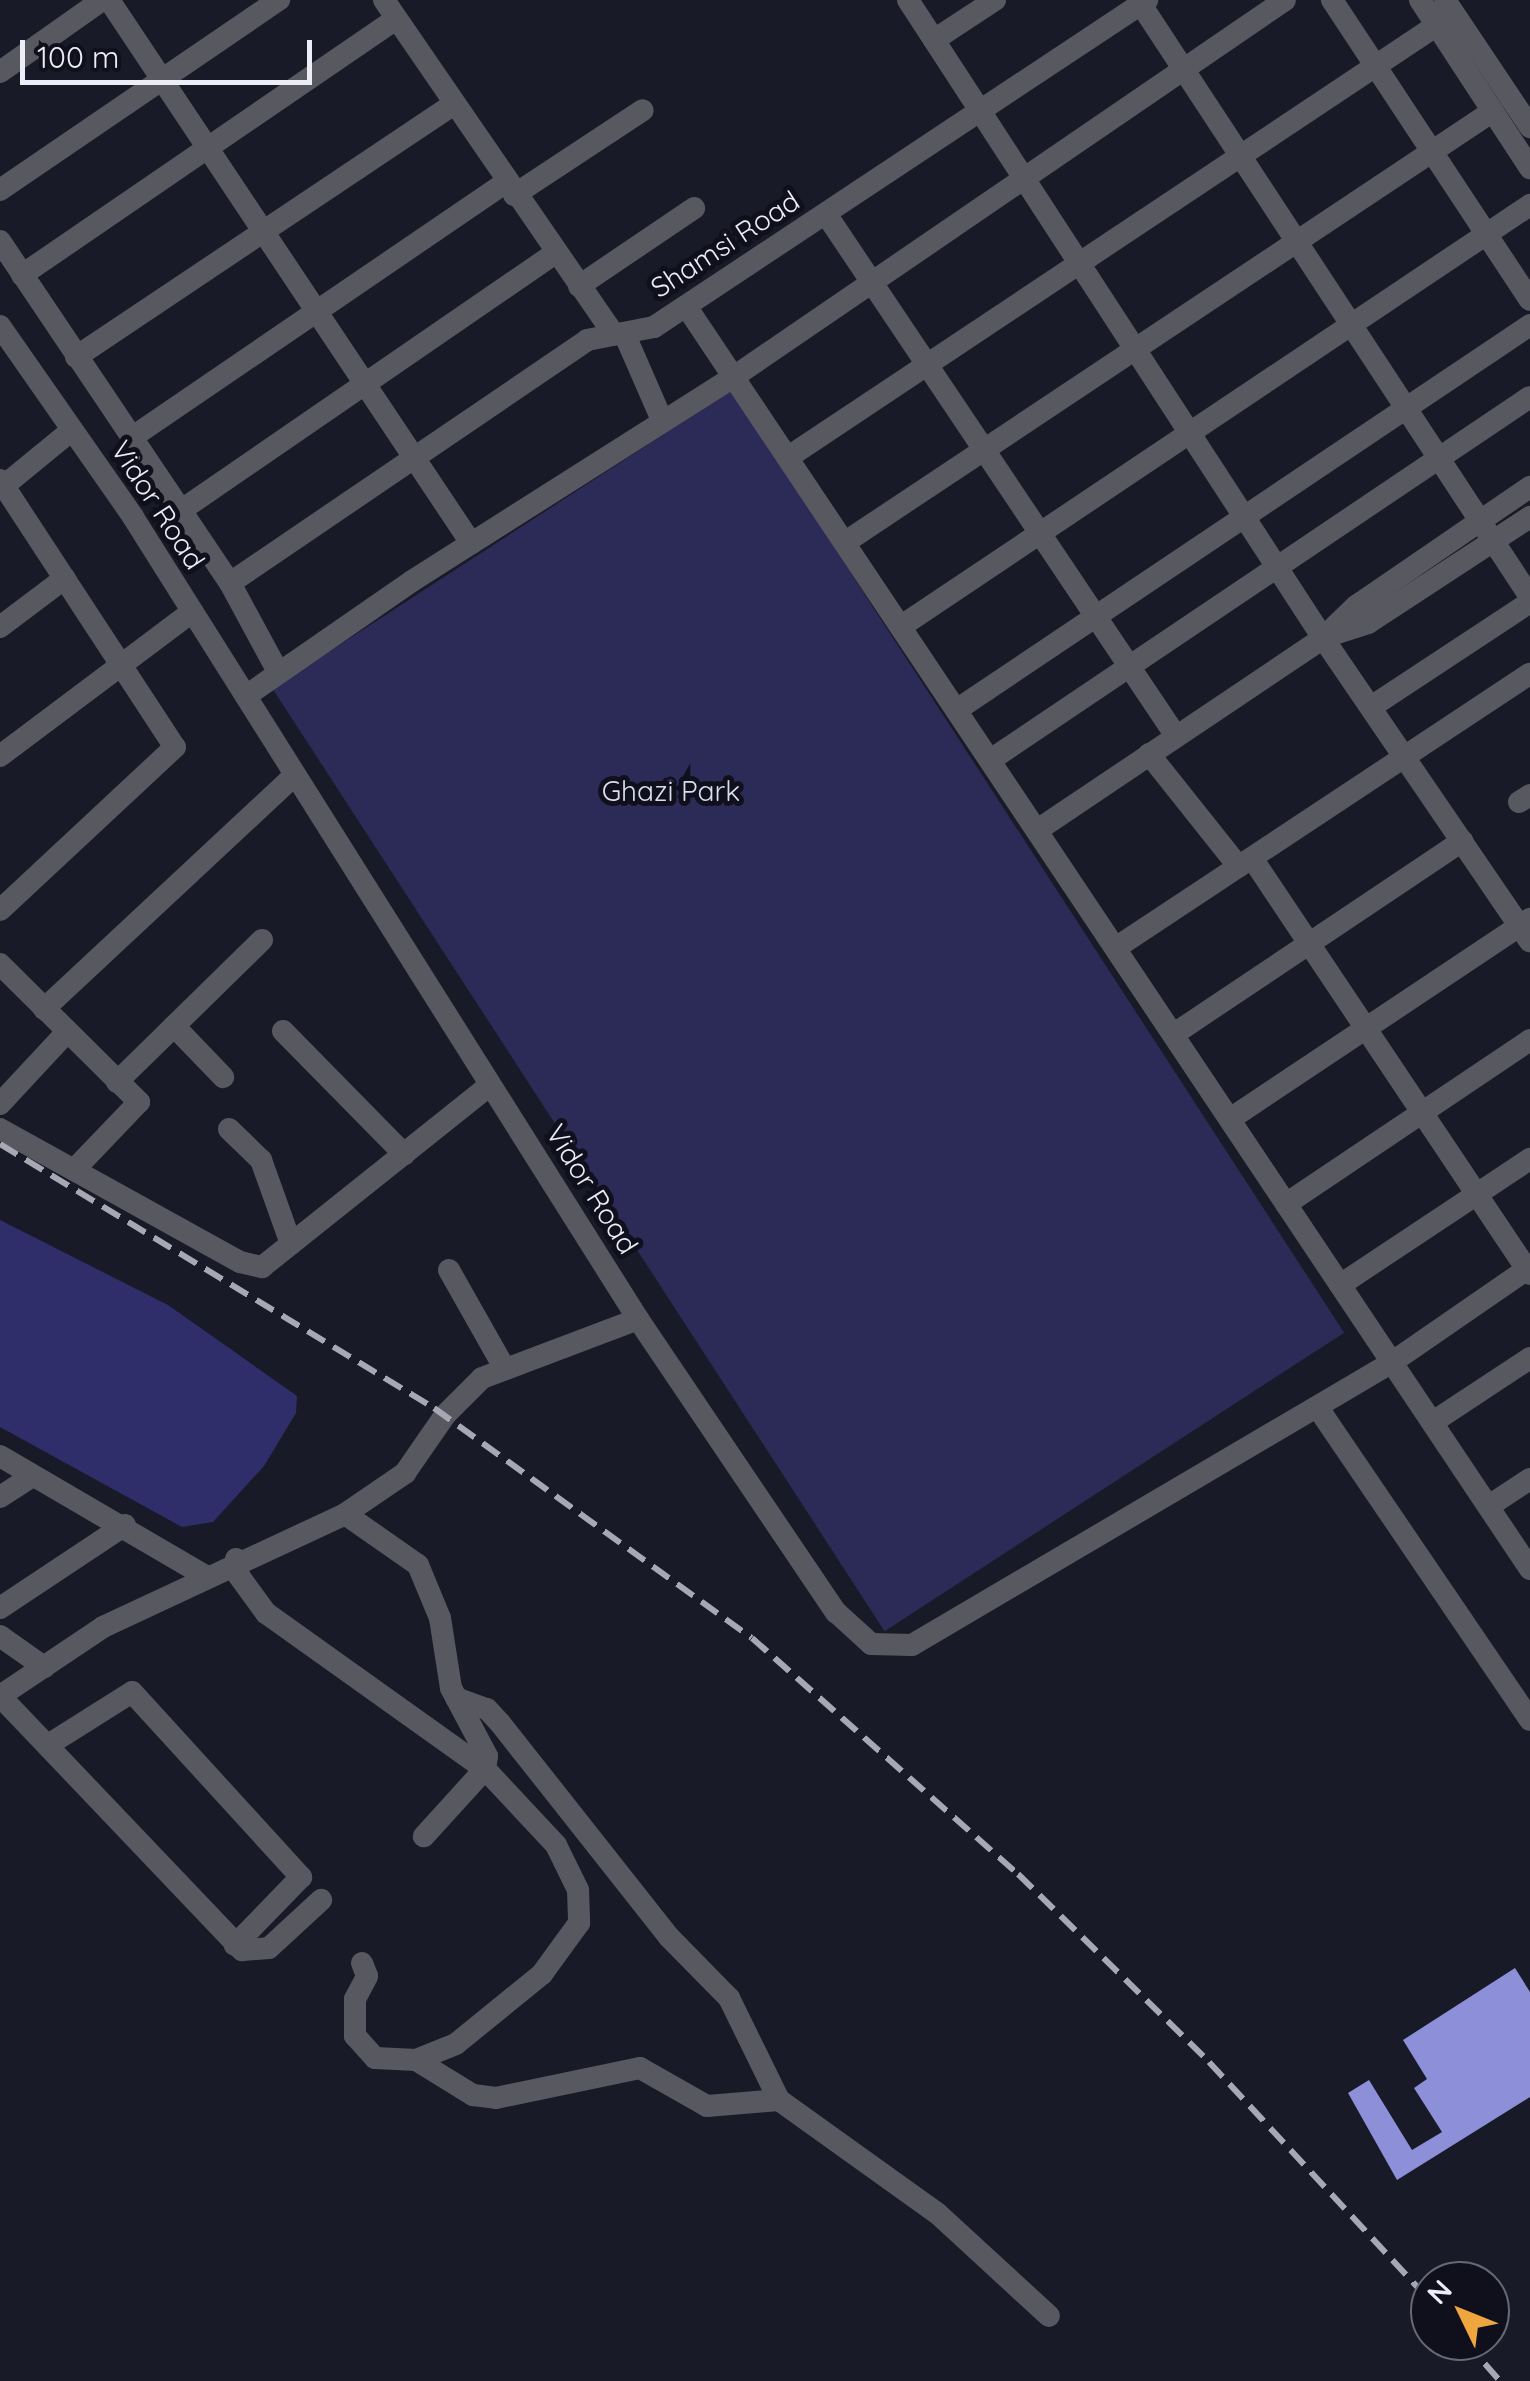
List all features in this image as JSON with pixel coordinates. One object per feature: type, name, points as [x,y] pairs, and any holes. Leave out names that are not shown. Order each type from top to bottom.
[{"type":"street","points":[[0,72],[106,0],[471,543]]},
{"type":"street","points":[[0,190],[279,0]]},
{"type":"street","points":[[908,0],[1323,638],[1526,929],[1230,1118]]},
{"type":"street","points":[[934,40],[995,0]]},
{"type":"street","points":[[246,696],[278,670],[471,543],[735,376],[1285,0]]},
{"type":"street","points":[[1332,0],[1530,300]]},
{"type":"street","points":[[1420,0],[1451,9],[1530,127]]},
{"type":"street","points":[[1142,1],[1530,600],[1371,707]]},
{"type":"street","name":"Shamsi Road","points":[[230,584],[587,340],[654,327],[982,112],[1142,1]]},
{"type":"street","points":[[22,274],[206,149],[390,9],[509,189],[619,334],[662,420]]},
{"type":"street","points":[[790,456],[1376,66],[1451,9]]},
{"type":"street","points":[[1451,9],[1493,112],[1530,168]]},
{"type":"street","points":[[76,358],[452,105]]},
{"type":"street","points":[[131,438],[315,312],[509,189],[643,110]]},
{"type":"street","points":[[847,541],[1493,112]]},
{"type":"street","points":[[902,625],[1530,205]]},
{"type":"street","points":[[579,286],[694,208]]},
{"type":"street","points":[[826,214],[1176,736]]},
{"type":"street","points":[[0,241],[230,584],[278,670]]},
{"type":"street","points":[[180,511],[555,253]]},
{"type":"street","points":[[686,306],[847,541],[1530,1569]]},
{"type":"street","points":[[958,709],[1530,325]]},
{"type":"street","name":"Vidor Road","points":[[0,326],[192,612],[638,1318],[836,1612],[871,1644],[912,1645],[1318,1408],[1529,1270]]},
{"type":"street","points":[[992,758],[1530,398]]},
{"type":"street","points":[[0,910],[174,747],[1,485],[72,430]]},
{"type":"street","points":[[1039,829],[1323,638],[1356,606],[1530,487]]},
{"type":"street","points":[[1323,638],[1368,623],[1530,517]]},
{"type":"street","points":[[0,627],[64,578]]},
{"type":"street","points":[[0,756],[120,662],[192,612]]},
{"type":"street","points":[[1118,948],[1530,674]]},
{"type":"street","points":[[1148,754],[1245,862],[1309,943],[1529,1270]]},
{"type":"street","points":[[44,1008],[296,775]]},
{"type":"street","points":[[1174,1034],[1462,841]]},
{"type":"street","points":[[117,1082],[262,940]]},
{"type":"street","points":[[0,964],[138,1102],[74,1170]]},
{"type":"street","points":[[174,1026],[223,1077]]},
{"type":"street","points":[[283,1031],[404,1154]]},
{"type":"street","points":[[0,1104],[67,1032]]},
{"type":"street","points":[[1286,1204],[1530,1040]]},
{"type":"street","points":[[0,1129],[240,1262],[262,1267],[490,1084]]},
{"type":"street","points":[[229,1129],[260,1160],[290,1244]]},
{"type":"street","points":[[1340,1285],[1530,1159]]},
{"type":"street","points":[[450,1270],[505,1369]]},
{"type":"street","points":[[321,1900],[269,1948],[235,1945],[0,1696],[103,1627],[236,1559],[345,1514],[406,1473],[445,1415],[482,1378],[638,1318]]},
{"type":"street","points":[[1434,1422],[1530,1358]]},
{"type":"street","points":[[1318,1408],[1530,1720]]},
{"type":"street","points":[[0,1456],[29,1478],[125,1525],[204,1576]]},
{"type":"street","points":[[0,1497],[29,1478]]},
{"type":"street","points":[[1488,1506],[1530,1478]]},
{"type":"street","points":[[345,1514],[418,1565],[440,1618],[456,1698],[487,1756],[484,1770],[424,1836]]},
{"type":"street","points":[[0,1608],[125,1525]]},
{"type":"street","points":[[236,1559],[239,1576],[266,1613],[484,1770],[570,1864],[582,1904],[579,1922],[542,1974],[456,2044],[416,2060],[376,2058],[355,2036],[355,1999],[367,1976],[362,1963]]},
{"type":"street","points":[[0,1636],[44,1667]]},
{"type":"street","points":[[48,1744],[132,1692],[301,1878],[235,1945]]},
{"type":"street","points":[[456,1698],[487,1709],[500,1723],[669,1937],[729,1998],[779,2100],[937,2214],[1049,2316]]},
{"type":"street","points":[[416,2060],[473,2095],[496,2098],[640,2068],[707,2106],[779,2100]]},
{"type":"green space","name":"Ghazi Park","points":[[732,390],[1344,1333],[885,1631],[272,688]]},
{"type":"shaded area","points":[[0,1220],[168,1305],[297,1396],[296,1413],[264,1466],[213,1522],[182,1527],[0,1427]]},
{"type":"building","points":[[1515,1968],[1530,1992],[1530,2097],[1397,2180],[1348,2093],[1369,2080],[1412,2150],[1442,2132],[1414,2088],[1427,2079],[1403,2040]]},
{"type":"railway","points":[[0,1144],[434,1408],[752,1638],[1018,1874],[1209,2062],[1410,2279]]},
{"type":"railway","points":[[1482,2361],[1500,2381]]}]
